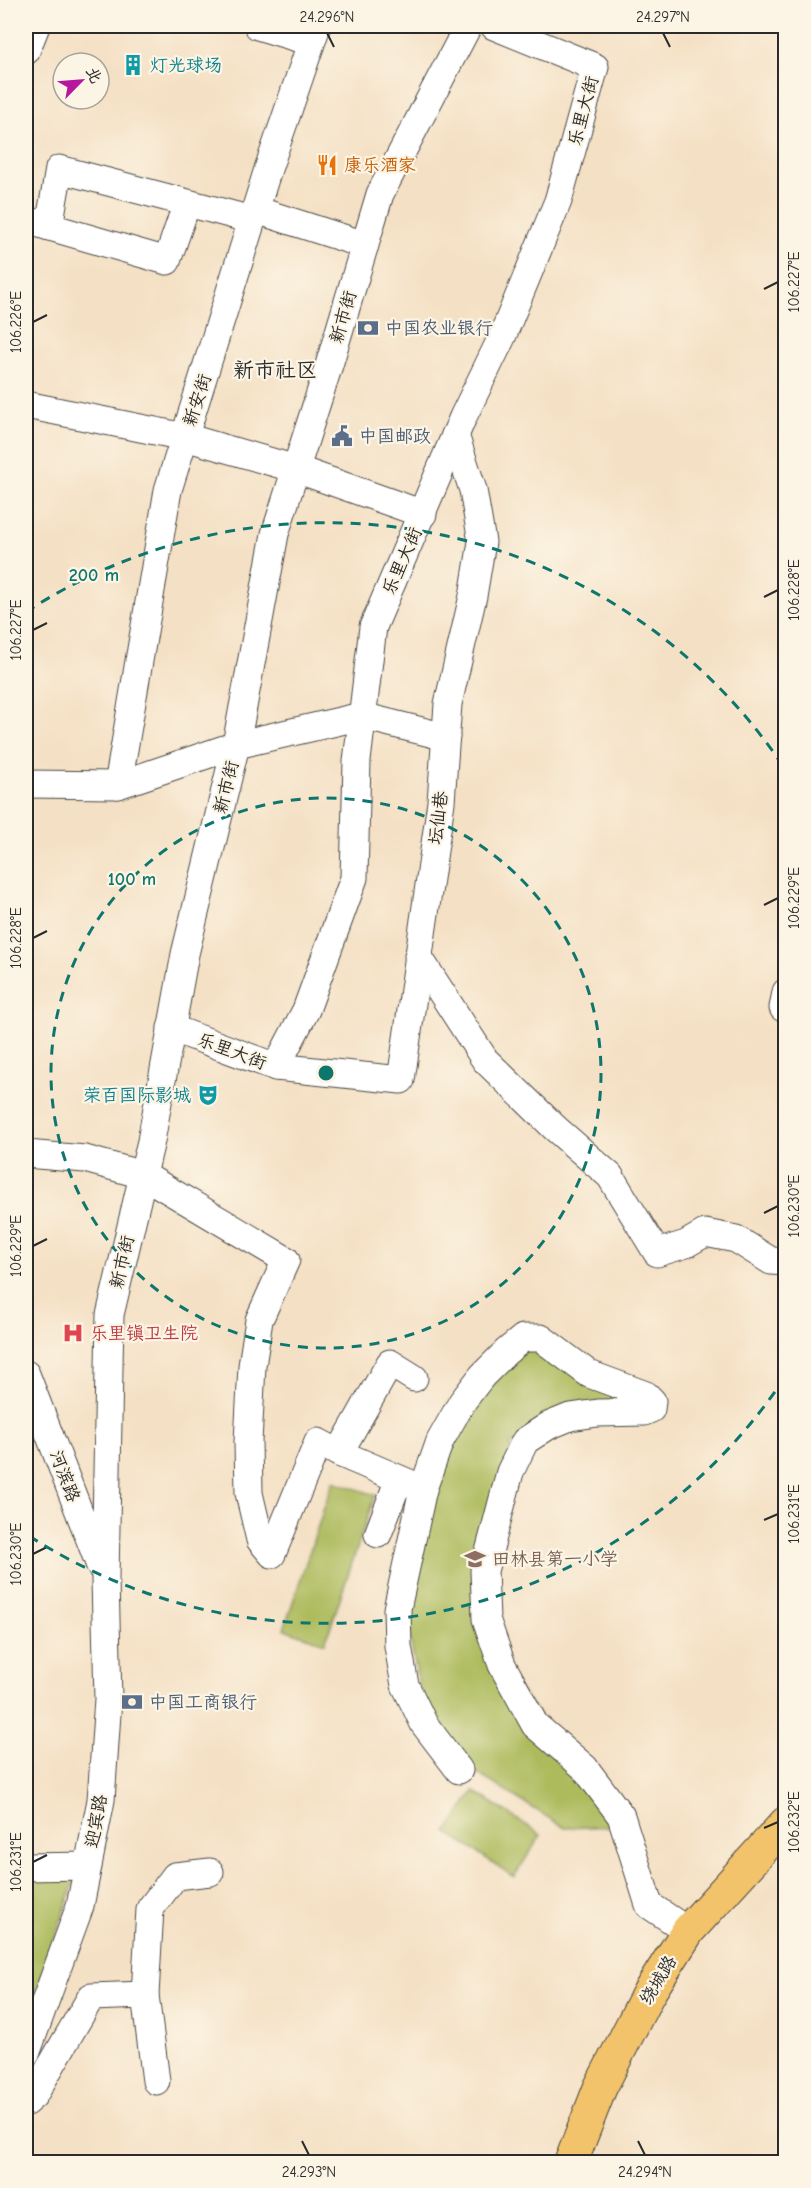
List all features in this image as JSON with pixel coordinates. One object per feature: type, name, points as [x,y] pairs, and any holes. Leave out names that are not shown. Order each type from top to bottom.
[{"type":"highway","name":"绕城路","points":[[571,2163],[600,2088],[648,1994],[688,1931],[786,1823]]},
{"type":"street","points":[[26,51],[36,26]]},
{"type":"street","points":[[258,26],[314,34]]},
{"type":"street","name":"新市街","points":[[105,1579],[110,1315],[143,1175],[185,954],[236,745],[275,534],[380,194],[468,26]]},
{"type":"street","name":"乐里大街","points":[[171,1028],[276,1067],[306,1010],[354,878],[357,761],[373,627],[455,435],[502,337],[558,201],[595,67],[494,26]]},
{"type":"street","name":"新安街","points":[[118,785],[168,490],[254,215],[314,34]]},
{"type":"street","points":[[187,203],[167,261],[37,223],[59,169],[187,203],[254,215],[364,245]]},
{"type":"street","points":[[26,405],[185,437],[296,470],[423,514]]},
{"type":"street","name":"坛仙巷","points":[[276,1067],[400,1080],[441,802],[448,704],[473,596],[482,542],[473,490],[455,435]]},
{"type":"street","points":[[26,784],[118,785],[236,745],[362,716],[446,737]]},
{"type":"street","points":[[418,956],[485,1060],[555,1128],[610,1176],[657,1253],[686,1244],[705,1233],[736,1239],[771,1261],[786,1262]]},
{"type":"street","points":[[786,992],[783,1008],[786,1009]]},
{"type":"street","points":[[26,1154],[85,1159],[143,1175],[286,1260],[259,1320],[252,1366],[248,1442],[249,1493],[260,1540],[272,1554],[318,1442],[411,1484]]},
{"type":"street","points":[[378,1534],[440,1441],[462,1402],[482,1376],[524,1338],[541,1338],[589,1374],[639,1391],[652,1401],[651,1409],[644,1412],[598,1413],[570,1418],[548,1426],[525,1441],[510,1472],[484,1571],[486,1619],[502,1665],[535,1725],[585,1768],[621,1816],[649,1905],[688,1931]]},
{"type":"street","points":[[339,1453],[390,1363],[414,1378]]},
{"type":"street","name":"河滨路","points":[[26,1374],[105,1579]]},
{"type":"street","points":[[411,1484],[397,1610],[398,1646],[405,1685],[424,1724],[459,1770]]},
{"type":"street","points":[[77,1507],[93,1525],[98,1525],[104,1519],[107,1506]]},
{"type":"street","name":"迎宾路","points":[[26,2054],[80,1906],[101,1800],[108,1699],[105,1579]]},
{"type":"street","points":[[26,1867],[88,1866]]},
{"type":"street","points":[[156,2081],[145,1995],[150,1909],[175,1876],[210,1872]]},
{"type":"street","points":[[26,2102],[34,2095],[91,1997],[145,1995]]},
{"type":"green space","points":[[525,1350],[540,1350],[630,1403],[511,1445],[489,1649],[586,1778],[614,1826],[565,1828],[473,1771],[439,1729],[422,1701],[405,1613],[431,1497],[448,1455],[509,1359]]},
{"type":"green space","points":[[333,1481],[375,1495],[325,1643],[284,1629]]},
{"type":"green space","points":[[474,1791],[541,1835],[514,1877],[447,1832]]},
{"type":"green space","points":[[80,1866],[26,2021],[26,1867]]},
{"type":"place","name":"灯光球场","points":[[133,65]]},
{"type":"place","name":"康乐酒家","points":[[327,165]]},
{"type":"place","name":"中国农业银行","points":[[368,328]]},
{"type":"place","name":"中国邮政","points":[[342,436]]},
{"type":"place","name":"荣百国际影城","points":[[208,1095]]},
{"type":"place","name":"乐里镇卫生院","points":[[73,1333]]},
{"type":"place","name":"田林县第一小学","points":[[475,1559]]},
{"type":"place","name":"中国工商银行","points":[[132,1702]]},
{"type":"district","name":"新市社区","points":[[275,370]]}]
